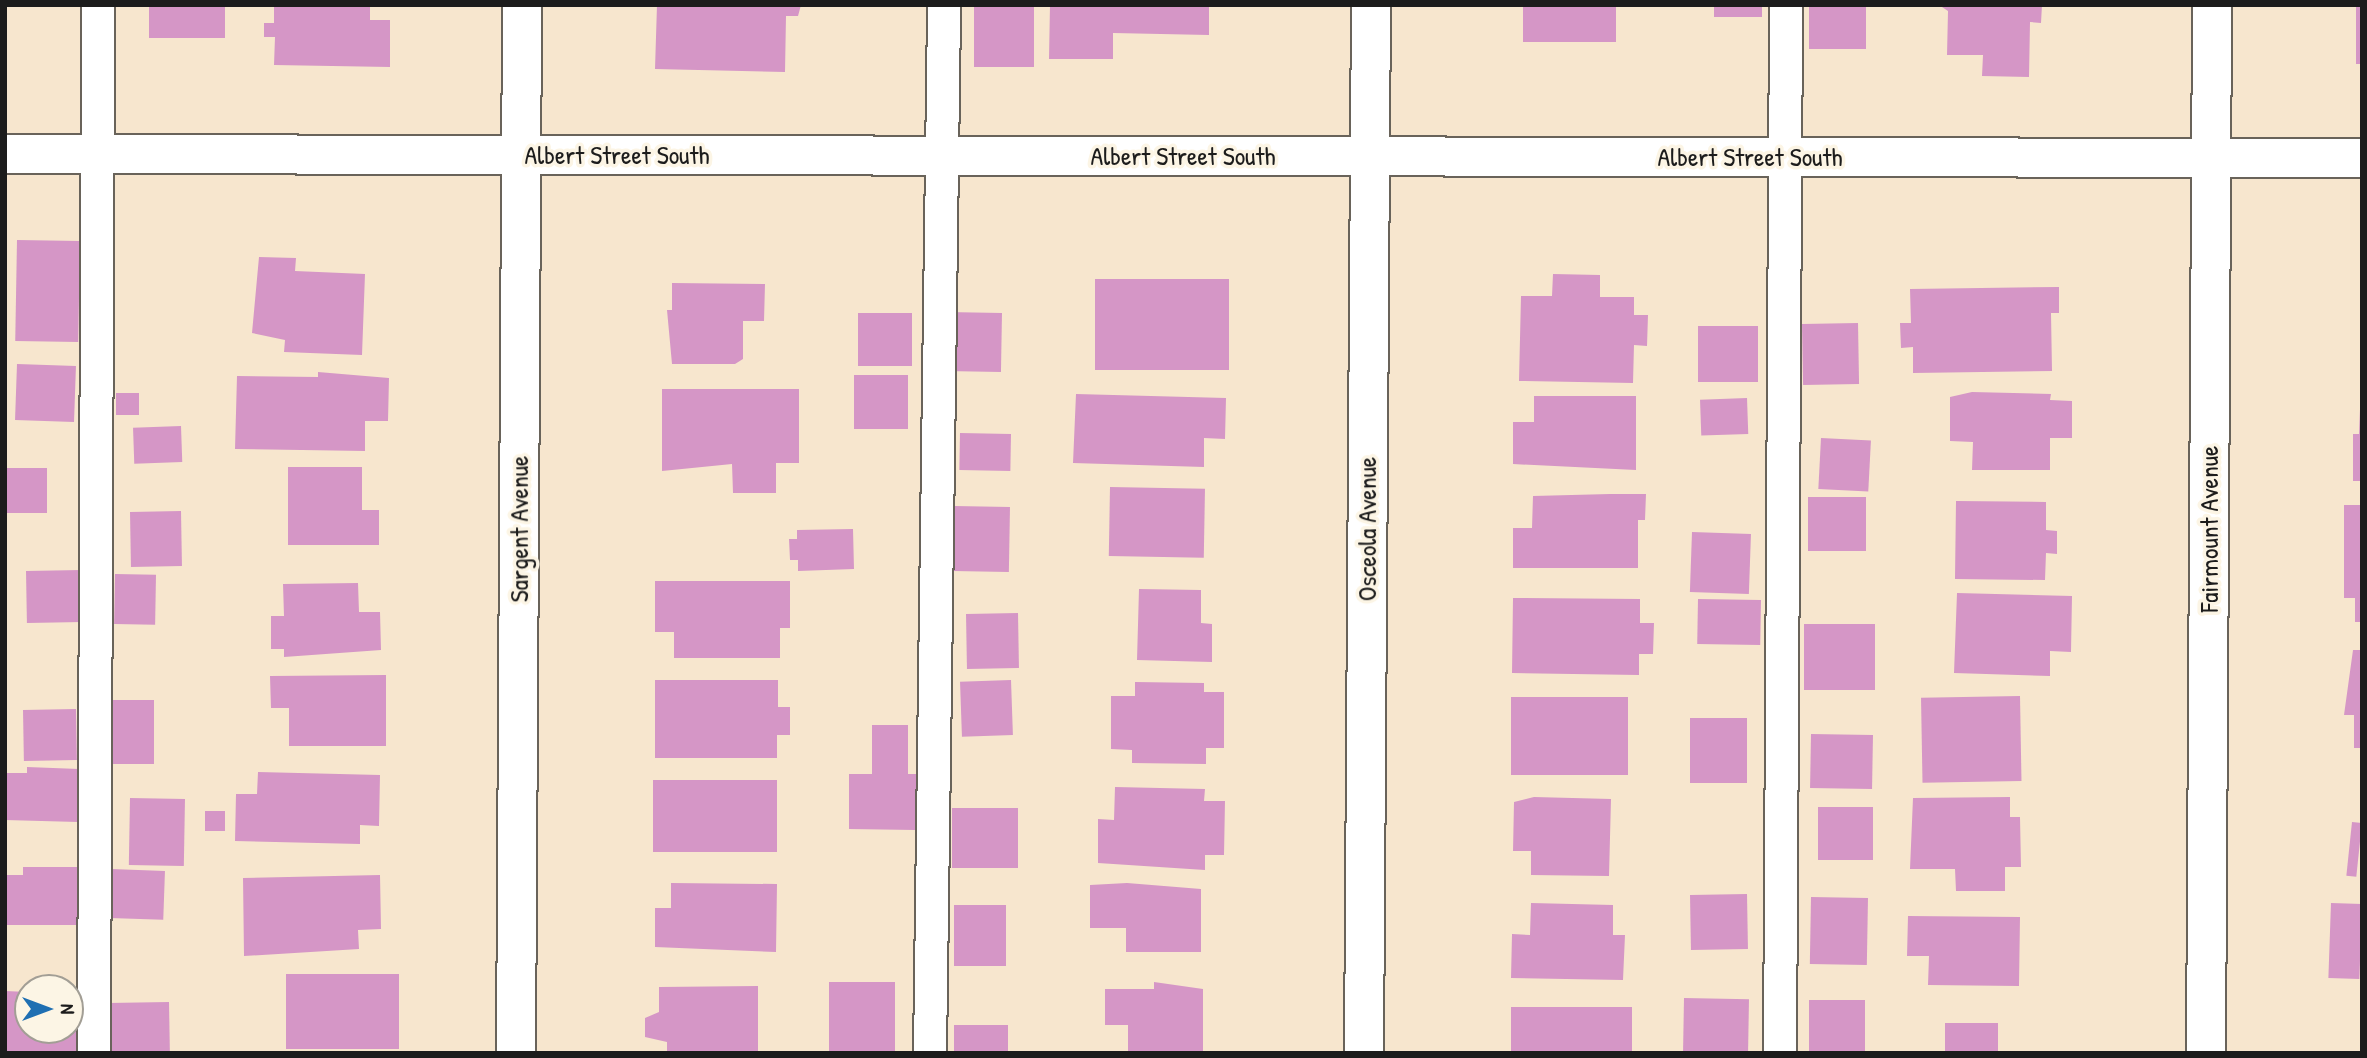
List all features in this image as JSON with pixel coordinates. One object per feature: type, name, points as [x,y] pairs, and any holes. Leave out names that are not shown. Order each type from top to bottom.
[{"type":"street","name":"Sargent Avenue","points":[[516,1053],[522,5]]},
{"type":"street","name":"Osceola Avenue","points":[[1364,1053],[1371,5]]},
{"type":"street","name":"Fairmount Avenue","points":[[2206,1053],[2212,5]]},
{"type":"street","name":"Albert Street South","points":[[5,154],[2362,158]]},
{"type":"lane","points":[[94,1053],[99,5]]},
{"type":"lane","points":[[930,1053],[946,155],[944,5]]},
{"type":"lane","points":[[1780,1053],[1786,5]]},
{"type":"building","points":[[149,5],[225,5],[225,38],[149,38]]},
{"type":"building","points":[[274,5],[370,5],[370,20],[390,20],[390,67],[274,65],[275,37],[264,37],[264,23],[274,23]]},
{"type":"building","points":[[657,5],[801,5],[798,16],[786,16],[785,72],[655,69]]},
{"type":"building","points":[[974,5],[1034,5],[1034,67],[974,67]]},
{"type":"building","points":[[1050,5],[1209,5],[1209,35],[1113,33],[1113,59],[1049,59]]},
{"type":"building","points":[[1523,5],[1616,5],[1616,42],[1523,42]]},
{"type":"building","points":[[1714,5],[1762,5],[1762,17],[1714,17]]},
{"type":"building","points":[[1809,5],[1866,5],[1866,49],[1809,49]]},
{"type":"building","points":[[1939,5],[2042,5],[2041,23],[2030,22],[2029,77],[1982,76],[1983,55],[1947,55],[1948,11]]},
{"type":"building","points":[[2356,5],[2362,5],[2362,64],[2356,64]]},
{"type":"building","points":[[17,240],[80,241],[78,342],[15,341]]},
{"type":"building","points":[[259,257],[296,258],[295,271],[365,274],[362,355],[284,352],[285,340],[252,333]]},
{"type":"building","points":[[1553,274],[1600,275],[1600,297],[1634,297],[1634,315],[1648,315],[1647,346],[1634,345],[1633,383],[1519,381],[1521,296],[1552,296]]},
{"type":"building","points":[[1095,279],[1229,279],[1229,370],[1095,370]]},
{"type":"building","points":[[672,283],[765,284],[764,321],[743,321],[743,359],[735,364],[672,364],[667,310],[672,310]]},
{"type":"building","points":[[2059,287],[2059,313],[2051,313],[2052,371],[1913,373],[1913,347],[1901,348],[1900,323],[1911,323],[1910,289]]},
{"type":"building","points":[[946,312],[1002,313],[1001,372],[945,371]]},
{"type":"building","points":[[858,313],[912,313],[912,366],[858,366]]},
{"type":"building","points":[[1858,323],[1859,384],[1803,385],[1802,324]]},
{"type":"building","points":[[1698,326],[1758,326],[1758,382],[1698,382]]},
{"type":"building","points":[[17,364],[76,366],[74,422],[15,420]]},
{"type":"building","points":[[318,372],[389,378],[388,421],[365,421],[365,451],[235,449],[237,376],[318,377]]},
{"type":"building","points":[[854,375],[908,375],[908,429],[854,429]]},
{"type":"building","points":[[662,389],[799,389],[799,463],[776,463],[776,493],[733,493],[732,464],[662,471]]},
{"type":"building","points":[[1972,392],[2051,394],[2050,400],[2072,401],[2072,438],[2050,438],[2050,470],[1972,470],[1973,442],[1950,441],[1950,397]]},
{"type":"building","points":[[116,393],[139,393],[139,415],[116,415]]},
{"type":"building","points":[[1076,394],[1226,398],[1225,439],[1204,438],[1204,467],[1073,463]]},
{"type":"building","points":[[1534,396],[1636,396],[1636,470],[1513,464],[1513,422],[1534,422]]},
{"type":"building","points":[[1747,398],[1748,434],[1701,436],[1700,400]]},
{"type":"building","points":[[2359,409],[2362,481],[2353,481],[2353,434],[2359,434]]},
{"type":"building","points":[[181,426],[182,462],[134,464],[133,428]]},
{"type":"building","points":[[960,433],[1011,434],[1010,471],[959,470]]},
{"type":"building","points":[[1821,438],[1871,441],[1868,492],[1818,489]]},
{"type":"building","points":[[288,467],[362,467],[362,510],[379,510],[379,545],[288,545]]},
{"type":"building","points":[[5,468],[47,468],[47,513],[5,513]]},
{"type":"building","points":[[1110,487],[1205,489],[1204,558],[1109,556]]},
{"type":"building","points":[[1646,494],[1645,520],[1638,520],[1638,568],[1513,568],[1513,528],[1532,528],[1533,496]]},
{"type":"building","points":[[1808,497],[1866,497],[1866,551],[1808,551]]},
{"type":"building","points":[[1956,501],[2046,502],[2046,530],[2057,531],[2057,554],[2046,553],[2045,580],[1955,579]]},
{"type":"building","points":[[2344,505],[2362,505],[2362,622],[2355,622],[2355,598],[2344,598]]},
{"type":"building","points":[[954,506],[1010,507],[1009,572],[953,571]]},
{"type":"building","points":[[181,511],[182,566],[131,567],[130,512]]},
{"type":"building","points":[[853,529],[854,569],[798,571],[798,560],[790,560],[789,539],[797,539],[797,530]]},
{"type":"building","points":[[1692,532],[1751,534],[1749,594],[1690,592]]},
{"type":"building","points":[[81,570],[82,622],[27,623],[26,571]]},
{"type":"building","points":[[115,574],[156,575],[155,625],[114,624]]},
{"type":"building","points":[[655,581],[790,581],[790,628],[780,628],[780,658],[674,658],[674,632],[655,632]]},
{"type":"building","points":[[358,583],[359,612],[380,612],[381,650],[284,657],[284,649],[271,649],[271,616],[284,616],[283,584]]},
{"type":"building","points":[[1139,589],[1201,590],[1201,623],[1212,624],[1212,662],[1137,660]]},
{"type":"building","points":[[1957,593],[2072,596],[2071,652],[2050,651],[2050,676],[1954,673]]},
{"type":"building","points":[[1513,598],[1640,599],[1640,623],[1654,623],[1653,654],[1639,654],[1639,675],[1512,673]]},
{"type":"building","points":[[1698,599],[1761,600],[1760,645],[1697,644]]},
{"type":"building","points":[[1018,613],[1019,668],[967,669],[966,614]]},
{"type":"building","points":[[1804,624],[1875,624],[1875,690],[1804,690]]},
{"type":"building","points":[[2353,650],[2362,650],[2362,748],[2354,748],[2354,715],[2344,715]]},
{"type":"building","points":[[386,675],[386,746],[289,746],[289,708],[271,708],[270,676]]},
{"type":"building","points":[[655,680],[778,680],[778,707],[790,707],[790,735],[777,735],[777,758],[655,758]]},
{"type":"building","points":[[1011,680],[1013,735],[962,737],[960,682]]},
{"type":"building","points":[[1135,682],[1204,683],[1204,692],[1224,692],[1224,748],[1206,748],[1206,764],[1132,763],[1132,750],[1111,749],[1111,696],[1135,696]]},
{"type":"building","points":[[2020,696],[2021,781],[1922,783],[1921,698]]},
{"type":"building","points":[[1511,697],[1628,697],[1628,775],[1511,775]]},
{"type":"building","points":[[113,700],[154,700],[154,764],[113,764]]},
{"type":"building","points":[[76,709],[77,760],[24,761],[23,710]]},
{"type":"building","points":[[1690,718],[1747,718],[1747,783],[1690,783]]},
{"type":"building","points":[[872,725],[908,725],[908,774],[917,774],[915,830],[849,829],[849,774],[872,774]]},
{"type":"building","points":[[1811,734],[1873,735],[1872,789],[1810,788]]},
{"type":"building","points":[[27,767],[79,769],[78,822],[5,820],[5,773],[27,773]]},
{"type":"building","points":[[258,772],[380,775],[379,826],[360,825],[360,844],[235,841],[236,794],[257,794]]},
{"type":"building","points":[[653,780],[777,780],[777,852],[653,852]]},
{"type":"building","points":[[1115,787],[1205,789],[1204,801],[1225,801],[1224,855],[1205,855],[1205,870],[1098,863],[1098,819],[1114,820]]},
{"type":"building","points":[[1534,797],[1611,799],[1609,876],[1531,875],[1531,851],[1513,851],[1514,802]]},
{"type":"building","points":[[2010,797],[2010,817],[2020,817],[2021,867],[2005,867],[2005,891],[1956,891],[1955,869],[1910,869],[1913,798]]},
{"type":"building","points":[[130,798],[185,799],[184,866],[129,865]]},
{"type":"building","points":[[1818,807],[1873,807],[1873,860],[1818,860]]},
{"type":"building","points":[[952,808],[1018,808],[1018,868],[952,868]]},
{"type":"building","points":[[205,811],[225,811],[225,831],[205,831]]},
{"type":"building","points":[[2352,822],[2362,823],[2356,877],[2346,876]]},
{"type":"building","points":[[23,867],[78,867],[78,925],[5,925],[5,875],[23,875]]},
{"type":"building","points":[[111,869],[165,871],[163,920],[109,918]]},
{"type":"building","points":[[380,875],[381,929],[358,930],[359,949],[244,956],[243,878]]},
{"type":"building","points":[[671,883],[777,884],[776,952],[655,947],[655,908],[671,908]]},
{"type":"building","points":[[1127,883],[1201,889],[1201,952],[1126,952],[1126,928],[1090,928],[1090,885]]},
{"type":"building","points":[[1747,894],[1748,949],[1691,950],[1690,895]]},
{"type":"building","points":[[1811,897],[1868,898],[1867,965],[1810,964]]},
{"type":"building","points":[[1531,903],[1613,905],[1613,935],[1625,935],[1623,980],[1511,978],[1512,934],[1530,935]]},
{"type":"building","points":[[2331,903],[2362,904],[2359,979],[2328,978]]},
{"type":"building","points":[[954,905],[1006,905],[1006,966],[954,966]]},
{"type":"building","points":[[1908,916],[2020,917],[2019,986],[1928,985],[1929,956],[1907,956]]},
{"type":"building","points":[[286,974],[399,974],[399,1049],[286,1049]]},
{"type":"building","points":[[829,982],[895,982],[895,1053],[829,1053]]},
{"type":"building","points":[[1154,982],[1203,989],[1203,1052],[1128,1053],[1128,1025],[1105,1025],[1105,989],[1154,989]]},
{"type":"building","points":[[758,986],[758,1052],[667,1053],[667,1042],[645,1037],[645,1018],[659,1012],[659,987]]},
{"type":"building","points":[[5,991],[14,991],[14,1044],[76,1044],[76,1053],[5,1053]]},
{"type":"building","points":[[1684,998],[1749,999],[1748,1053],[1683,1053]]},
{"type":"building","points":[[1809,1000],[1865,1000],[1865,1053],[1809,1053]]},
{"type":"building","points":[[169,1002],[170,1053],[109,1053],[108,1003]]},
{"type":"building","points":[[1511,1007],[1632,1007],[1632,1053],[1511,1053]]},
{"type":"building","points":[[1945,1023],[1998,1023],[1998,1053],[1945,1053]]},
{"type":"building","points":[[954,1025],[1008,1025],[1008,1053],[954,1053]]}]
